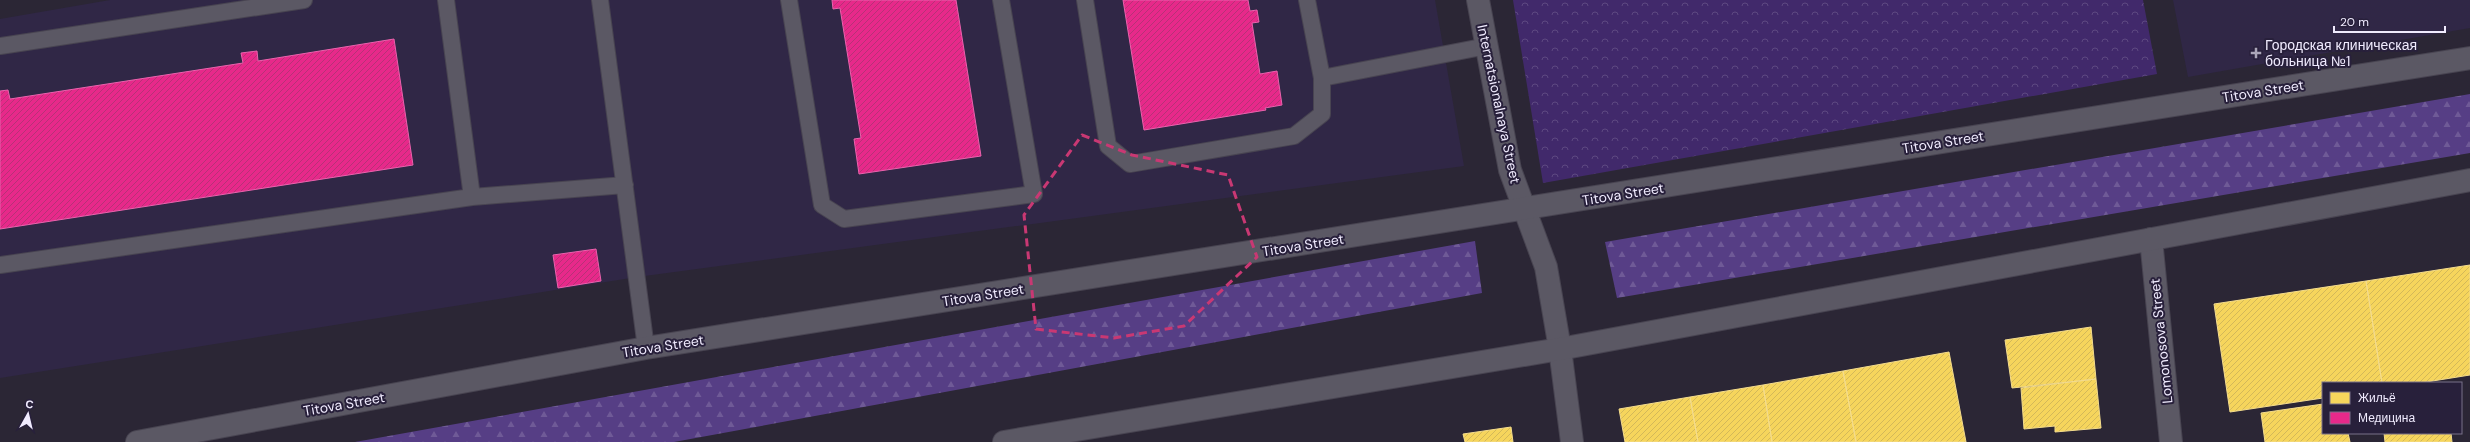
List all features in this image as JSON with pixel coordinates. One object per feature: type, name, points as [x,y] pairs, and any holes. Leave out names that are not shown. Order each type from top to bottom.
[{"type":"street","name":"Internatsionalnaya Street","points":[[1478,0],[1510,170],[1546,267],[1560,349],[1572,442]]},
{"type":"street","name":"Titova Street","points":[[138,442],[646,348],[1524,210],[2470,58]]},
{"type":"street","points":[[1004,442],[1560,349],[2470,180]]},
{"type":"street","name":"Lomonosova Street","points":[[2151,239],[2171,442]]},
{"type":"lane","points":[[0,46],[304,0]]},
{"type":"lane","points":[[446,0],[472,197]]},
{"type":"lane","points":[[600,0],[646,348]]},
{"type":"lane","points":[[789,0],[822,205],[844,219],[1034,194],[1001,0]]},
{"type":"lane","points":[[1085,0],[1108,146],[1130,164],[1294,136],[1322,114],[1322,78],[1307,0]]},
{"type":"lane","points":[[1322,78],[1487,46]]},
{"type":"lane","points":[[0,265],[472,197],[625,185]]},
{"type":"highlighted area","points":[[1082,135],[1132,155],[1228,175],[1257,257],[1184,326],[1114,338],[1036,329],[1024,215]]},
{"type":"shaded area","points":[[110,0],[1435,0],[1464,166],[637,277],[0,378],[0,19]]},
{"type":"shaded area","name":"Городская клиническая больница №1","points":[[2173,0],[2470,0],[2470,28],[2188,77]]},
{"type":"green space","points":[[1513,0],[2143,0],[2157,74],[1543,183]]},
{"type":"green space","points":[[2470,94],[2470,153],[1617,298],[1605,242]]},
{"type":"green space","points":[[1475,241],[1482,293],[674,442],[355,442]]},
{"type":"building: Жильё","points":[[2470,265],[2470,375],[2426,382],[2382,382],[2366,281]]},
{"type":"building: Жильё","points":[[2366,281],[2382,382],[2322,382],[2322,398],[2230,412],[2214,304]]},
{"type":"building: Жильё","points":[[2091,327],[2096,379],[2012,388],[2005,340]]},
{"type":"building: Жильё","points":[[1949,352],[1966,442],[1856,442],[1843,371]]},
{"type":"building: Жильё","points":[[1843,371],[1856,442],[1772,442],[1763,385]]},
{"type":"building: Жильё","points":[[2096,379],[2101,428],[2055,432],[2055,426],[2024,429],[2021,388]]},
{"type":"building: Жильё","points":[[1763,385],[1772,442],[1698,442],[1690,397]]},
{"type":"building: Жильё","points":[[1690,397],[1698,442],[1625,442],[1619,409]]},
{"type":"building: Жильё","points":[[2322,404],[2322,434],[2348,434],[2350,442],[2265,442],[2261,413]]},
{"type":"building: Жильё","points":[[1511,427],[1513,442],[1465,442],[1463,434]]},
{"type":"building: Жильё","points":[[2384,434],[2451,434],[2452,442],[2385,442]]},
{"type":"building: Медицина","points":[[832,0],[956,0],[981,156],[859,174],[854,139],[861,138],[840,8],[833,9]]},
{"type":"building: Медицина","points":[[1123,0],[1248,0],[1250,11],[1257,10],[1259,22],[1252,23],[1260,74],[1277,71],[1282,105],[1265,108],[1266,110],[1144,130]]},
{"type":"building: Медицина","points":[[394,39],[413,165],[0,229],[0,91],[8,90],[10,99],[243,63],[241,53],[257,51],[258,61]]},
{"type":"building: Медицина","points":[[596,249],[601,281],[558,288],[553,255]]},
{"type":"place","name":"Городская клиническая больница №1","points":[[2256,53]]}]
